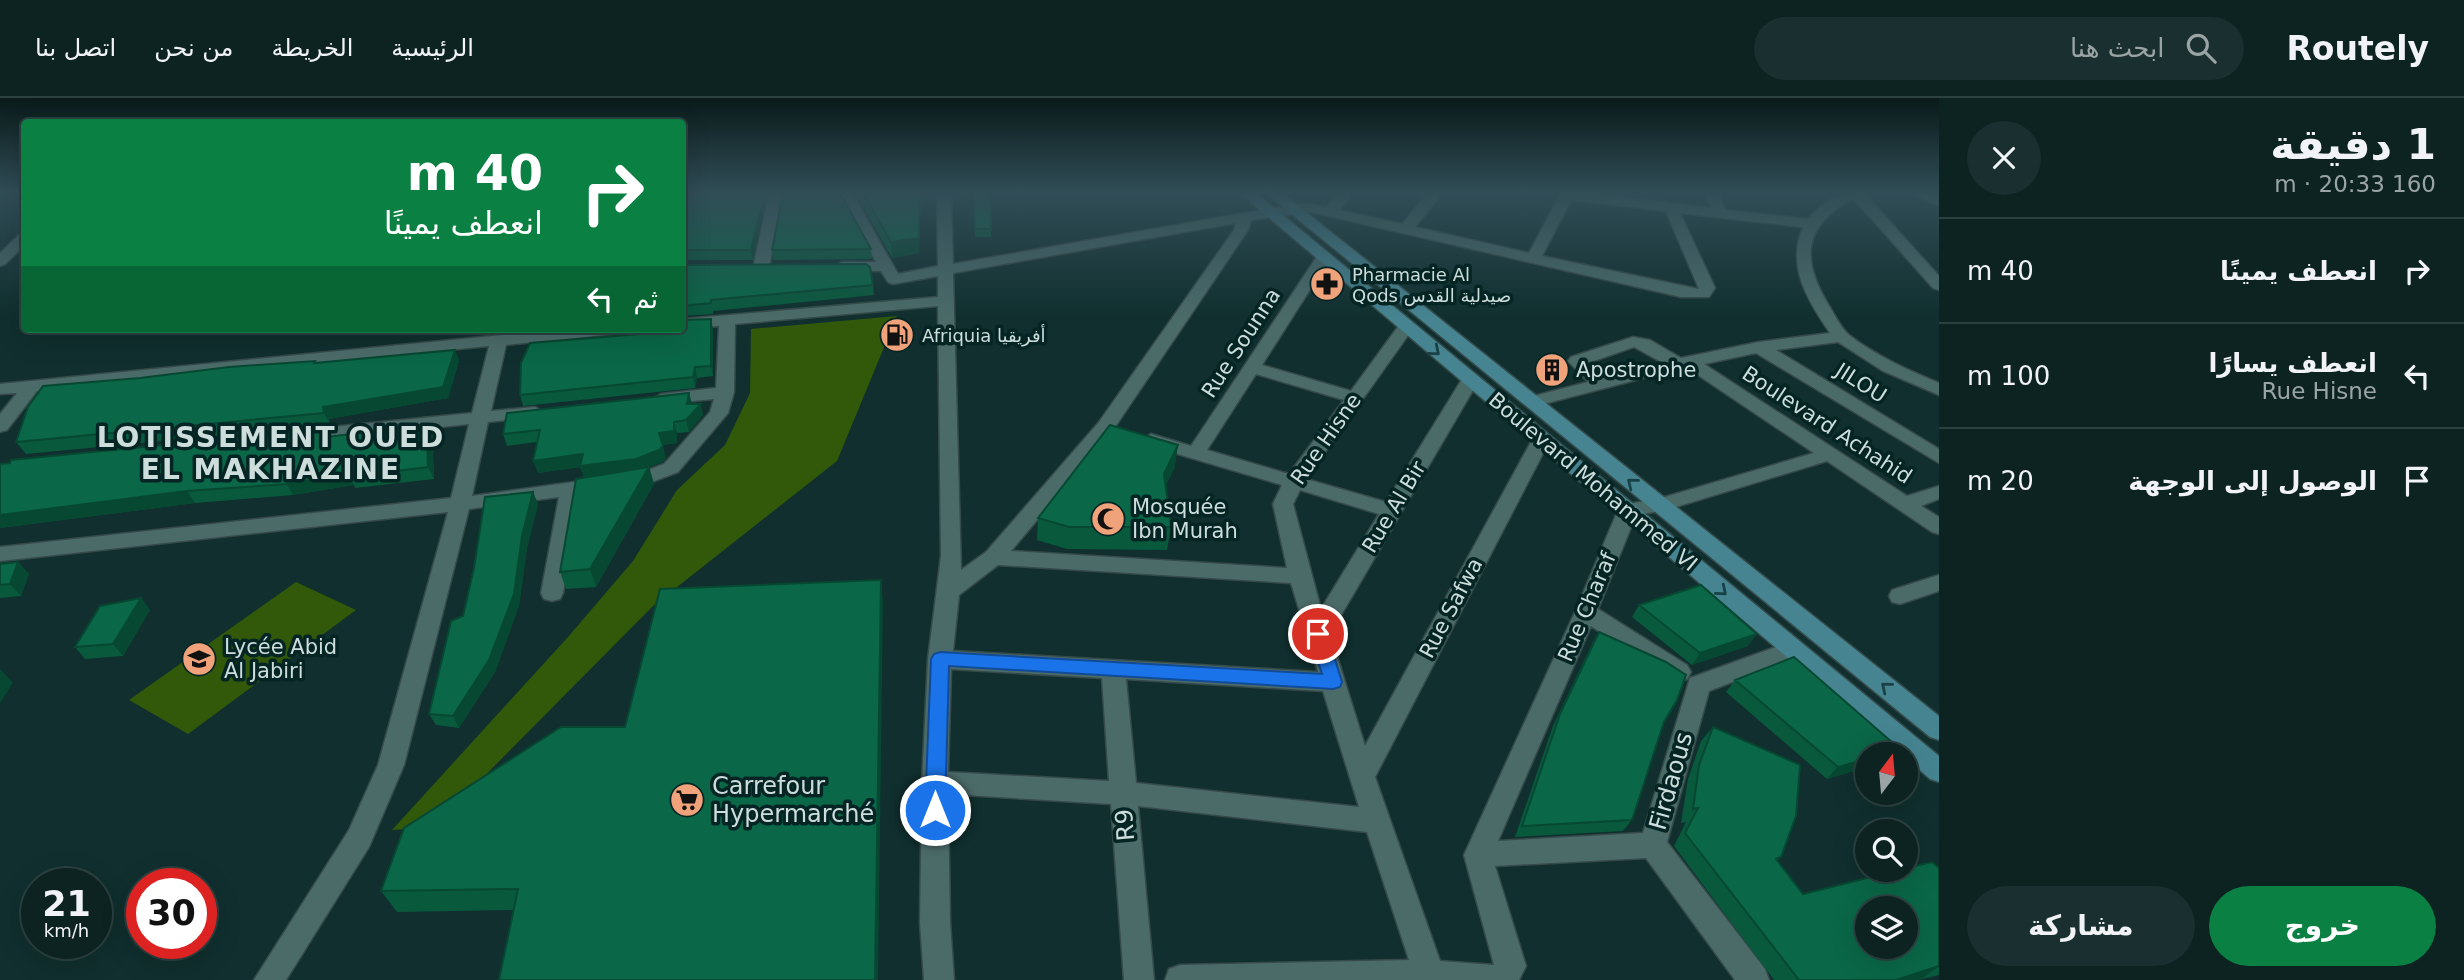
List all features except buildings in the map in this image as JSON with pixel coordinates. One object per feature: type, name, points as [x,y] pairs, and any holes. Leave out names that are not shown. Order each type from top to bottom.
[{"type":"main road","name":"Boulevard Mohammed VI","points":[[1300,234],[1323,258],[1939,771]]},
{"type":"main road","name":"Boulevard Mohammed VI","points":[[1322,234],[1939,730]]},
{"type":"street","points":[[761,268],[768,234]]},
{"type":"street","points":[[868,234],[907,304]]},
{"type":"street","points":[[939,980],[935,922],[935,782],[940,659],[952,556],[945,234]]},
{"type":"street","points":[[824,267],[890,272],[945,270],[1151,234]]},
{"type":"street","points":[[948,591],[994,557],[1119,430],[1238,234]]},
{"type":"street","points":[[1429,234],[1703,294],[1707,288],[1683,234]]},
{"type":"street","points":[[1534,258],[1547,234]]},
{"type":"street","points":[[1804,234],[1801,249],[1810,289],[1842,337],[1939,390]]},
{"type":"street","points":[[1892,234],[1939,285]]},
{"type":"street","points":[[0,261],[21,240]]},
{"type":"street","name":"Rue Sounna","points":[[1196,453],[1323,258]]},
{"type":"street","points":[[686,324],[946,301]]},
{"type":"street","points":[[0,554],[460,504],[644,479],[671,468],[719,413],[725,391],[727,320]]},
{"type":"street","name":"Rue Hisne","points":[[1406,327],[1294,482],[1283,504],[1300,576],[1362,776],[1430,977]]},
{"type":"street","points":[[0,389],[579,333]]},
{"type":"street","points":[[1532,402],[1684,363],[1759,347],[1842,337]]},
{"type":"street","points":[[269,980],[359,838],[391,765],[460,504],[498,342]]},
{"type":"street","name":"Boulevard Achahid","points":[[1600,385],[1577,361],[1633,342],[1644,344],[1684,363],[1939,527]]},
{"type":"street","name":"JILOU","points":[[1759,347],[1939,457]]},
{"type":"street","points":[[1253,368],[1354,397]]},
{"type":"street","name":"Rue Al Bir","points":[[1318,634],[1470,380]]},
{"type":"street","points":[[0,426],[31,387]]},
{"type":"street","points":[[643,401],[725,391]]},
{"type":"street","points":[[287,437],[547,411]]},
{"type":"street","points":[[1119,430],[1392,511]]},
{"type":"street","name":"Rue Safwa","points":[[1362,776],[1541,440]]},
{"type":"street","points":[[1628,510],[1659,506],[1827,454]]},
{"type":"street","points":[[552,593],[570,491]]},
{"type":"street","points":[[1905,504],[1939,492]]},
{"type":"street","name":"Rue Charaf","points":[[1478,855],[1586,612],[1628,510]]},
{"type":"street","points":[[994,557],[1300,576]]},
{"type":"street","points":[[1899,596],[1939,583]]},
{"type":"street","points":[[1586,612],[1699,685],[1791,650]]},
{"type":"street","points":[[940,659],[1333,682]]},
{"type":"street","name":"R9","points":[[1113,671],[1139,980]]},
{"type":"street","name":"Firdaous","points":[[1478,855],[1653,845],[1699,685]]},
{"type":"street","points":[[935,782],[1122,793],[1377,821]]},
{"type":"street","points":[[1653,845],[1754,980]]},
{"type":"street","points":[[1478,855],[1511,966],[1502,980]]},
{"type":"street","points":[[1180,980],[1430,977],[1495,980]]},
{"type":"green space","points":[[897,316],[837,461],[653,606],[434,827],[392,830],[568,637],[633,561],[677,490],[725,445],[750,393],[751,329]]},
{"type":"green space","points":[[296,582],[356,610],[188,734],[129,700]]},
{"type":"place","name":"Pharmacie Al Qods صيدلية القدس","points":[[1327,284]]},
{"type":"place","name":"Afriquia أفريقيا","points":[[897,335]]},
{"type":"place","name":"Apostrophe","points":[[1552,370]]},
{"type":"place","name":"Mosquée Ibn Murah","points":[[1108,519]]},
{"type":"place","name":"Lycée Abid Al Jabiri","points":[[199,659]]},
{"type":"place","name":"Carrefour Hypermarché","points":[[687,800]]},
{"type":"district","name":"LOTISSEMENT OUED EL MAKHAZINE","points":[[271,453]]},
{"type":"route","points":[[935,810],[940,659],[1333,682],[1318,634]]}]
